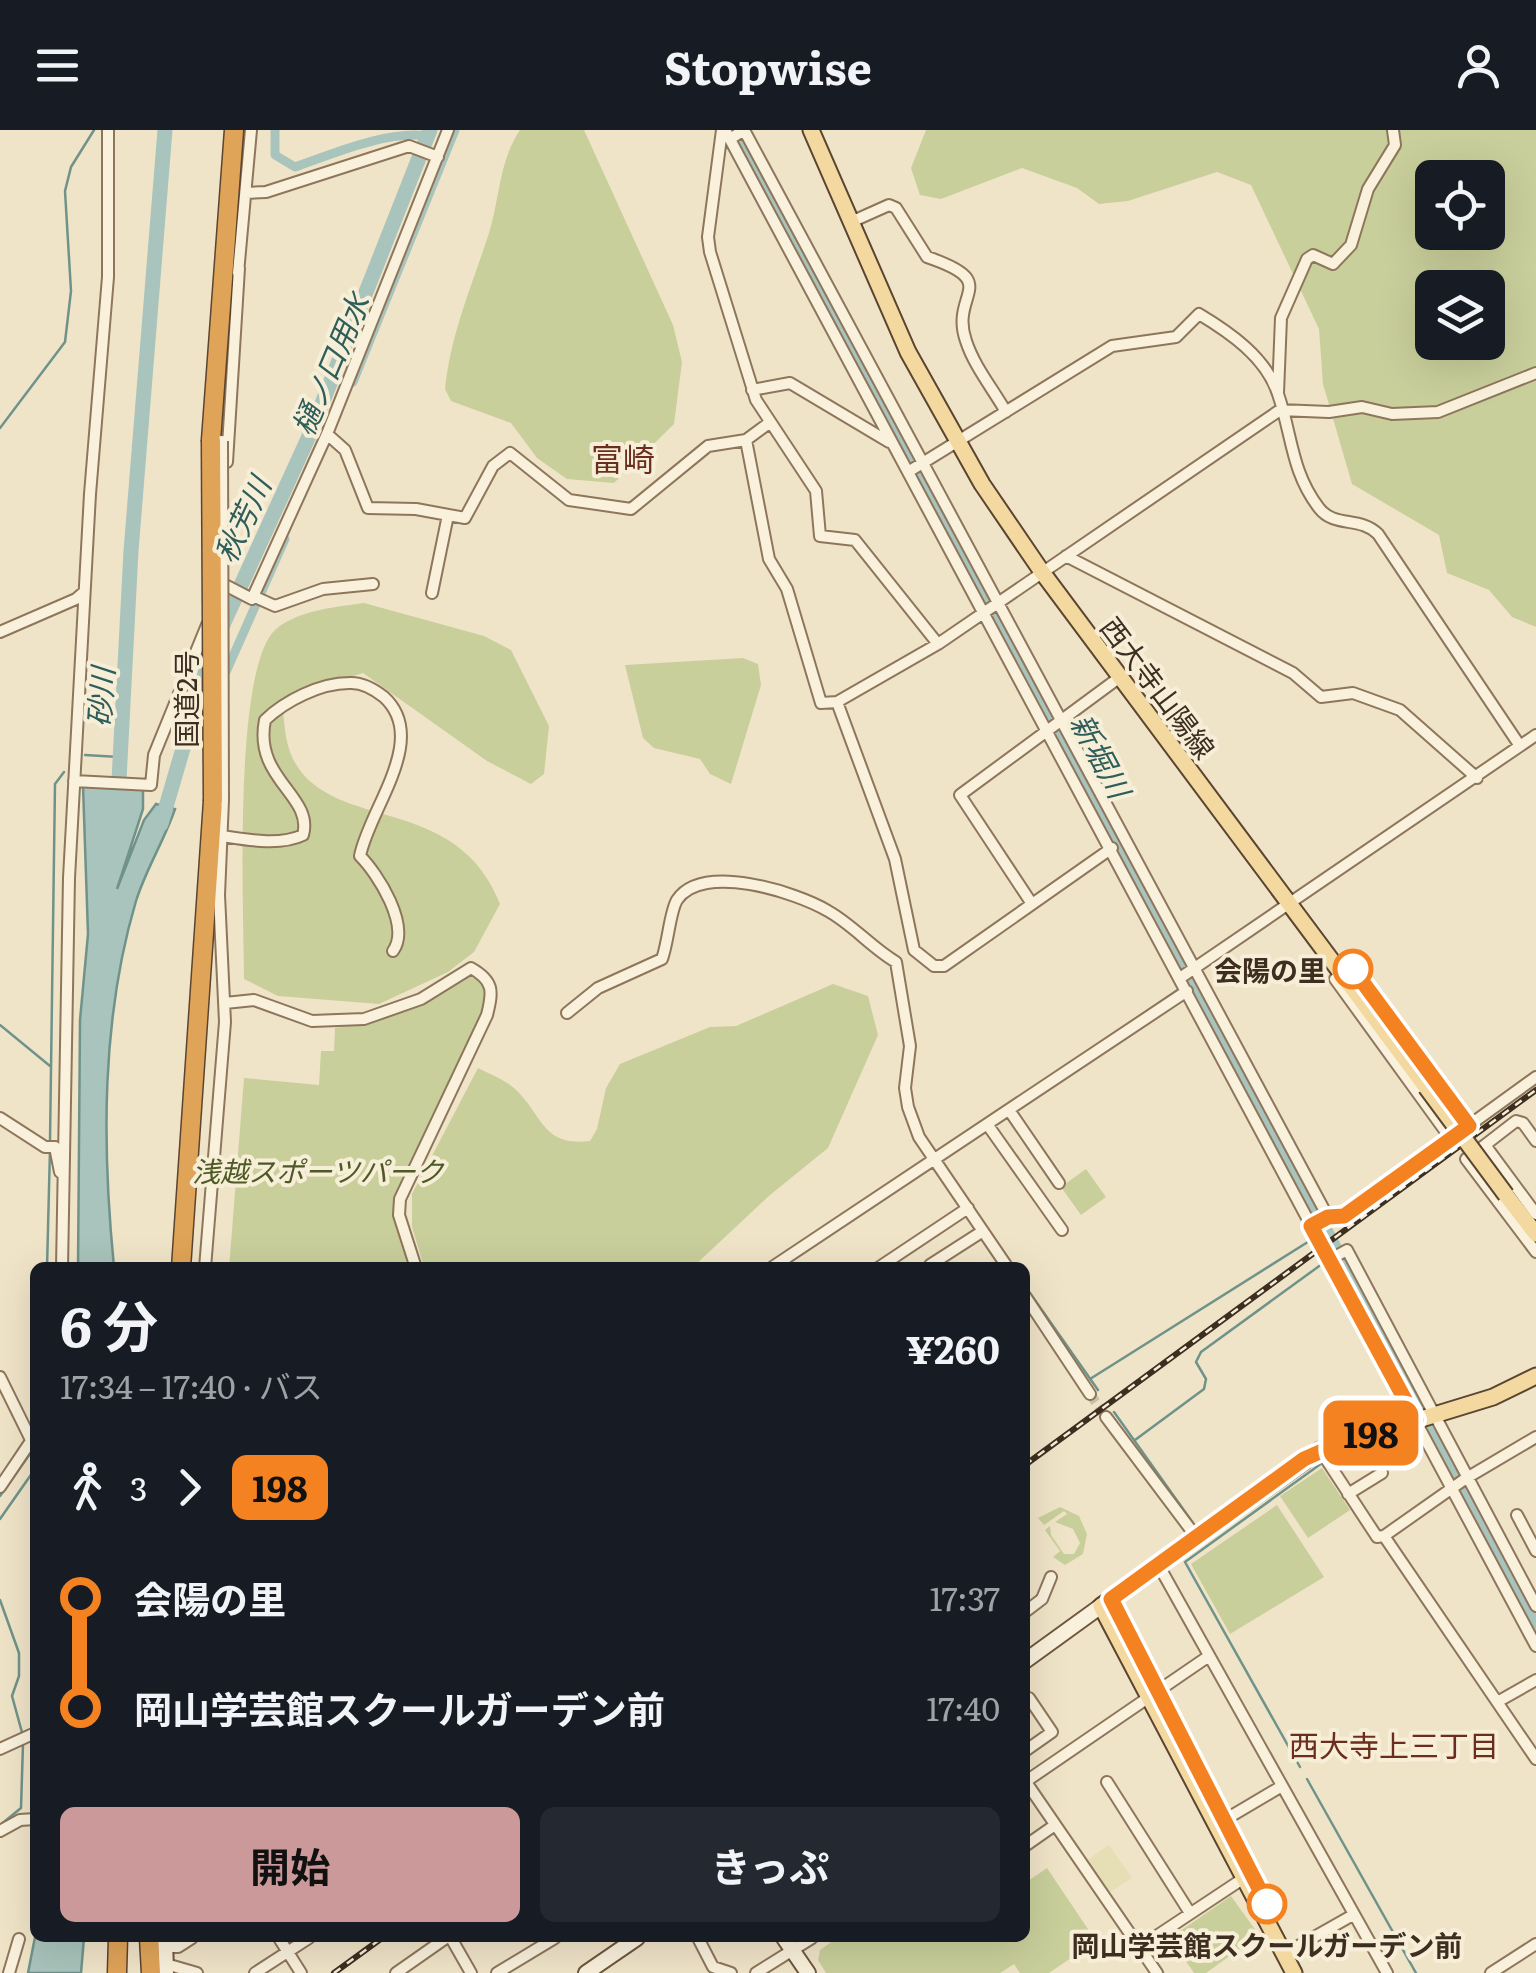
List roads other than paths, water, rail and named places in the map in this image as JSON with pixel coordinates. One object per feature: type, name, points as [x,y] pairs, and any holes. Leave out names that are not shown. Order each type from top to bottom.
[{"type":"highway","name":"国道2号","points":[[181,1262],[218,800],[216,441],[234,130]]},
{"type":"highway","points":[[115,1942],[117,1973]]},
{"type":"highway","points":[[156,1942],[157,1971]]},
{"type":"main road","name":"西大寺山陽線","points":[[811,130],[908,352],[958,444],[1042,572],[1536,1234]]},
{"type":"main road","points":[[1304,1973],[1288,1952],[1106,1603],[1320,1450],[1493,1397],[1536,1376]]},
{"type":"main road","points":[[1288,1952],[1294,1973]]},
{"type":"street","points":[[62,1262],[66,1190],[63,1084],[74,781],[108,278],[108,130]]},
{"type":"street","points":[[74,781],[151,785],[154,755],[226,585],[231,360],[251,130]]},
{"type":"street","points":[[255,598],[330,436],[448,130]]},
{"type":"street","points":[[1394,130],[1396,145],[1368,189],[1351,244],[1333,264],[1313,255],[1307,259],[1281,318],[1280,410],[1294,467],[1309,495],[1330,519],[1358,520],[1378,534],[1520,746]]},
{"type":"street","points":[[730,134],[814,275],[916,468],[982,610],[1053,724],[1087,788],[1112,848],[1188,973],[1226,1027],[1304,1193],[1313,1225],[1370,1295],[1536,1606]]},
{"type":"street","points":[[730,134],[708,237],[752,390],[768,423],[816,491],[820,536],[855,540],[938,644]]},
{"type":"street","points":[[246,193],[266,192],[408,146],[438,157]]},
{"type":"street","points":[[851,222],[889,205],[896,208],[926,257],[949,263],[966,275],[970,288],[964,339],[1006,412]]},
{"type":"street","points":[[216,441],[227,302],[240,268]]},
{"type":"street","points":[[814,275],[891,443]]},
{"type":"street","points":[[916,468],[1112,346],[1176,338],[1198,314],[1239,338],[1278,392]]},
{"type":"street","points":[[746,440],[770,559],[787,589],[820,704],[837,702],[938,644],[982,610],[1280,410],[1362,408],[1392,414],[1438,412],[1536,373]]},
{"type":"street","points":[[752,390],[790,384],[891,443],[916,468],[996,602],[1053,724],[1188,973],[1187,991],[1304,1193],[1327,1217]]},
{"type":"street","points":[[330,436],[344,450],[368,508],[465,518],[493,466],[510,453],[570,500],[631,509],[708,446],[746,440],[768,423]]},
{"type":"street","points":[[432,593],[448,514]]},
{"type":"street","points":[[1066,556],[1293,673],[1321,697],[1352,693],[1400,710],[1477,778]]},
{"type":"street","points":[[226,585],[275,606],[323,589],[373,584]]},
{"type":"street","points":[[0,632],[76,600],[84,592]]},
{"type":"street","points":[[1032,904],[960,795],[1120,677]]},
{"type":"street","points":[[222,836],[249,841],[293,840],[303,835],[307,818],[266,758],[265,720],[289,703],[324,687],[354,682],[375,690],[392,704],[402,733],[360,856],[387,890],[399,939],[393,950]]},
{"type":"street","points":[[837,702],[895,859],[914,950],[934,966],[944,966],[1112,848]]},
{"type":"street","points":[[1188,973],[1536,734]]},
{"type":"street","points":[[205,1262],[225,1003],[218,800]]},
{"type":"street","points":[[567,1014],[598,988],[662,959],[672,934],[677,900],[691,886],[710,880],[791,894],[828,911],[896,962],[910,1046],[905,1088],[908,1106],[919,1136],[1004,1262]]},
{"type":"street","points":[[896,962],[914,950]]},
{"type":"street","points":[[225,1003],[254,1000],[331,1023],[386,1014],[421,998],[460,971],[471,968],[486,976],[493,992],[488,1015],[400,1199],[399,1215],[414,1262]]},
{"type":"street","points":[[1451,1139],[1335,984],[1342,974],[1354,970],[1469,1126]]},
{"type":"street","points":[[780,1262],[1187,991]]},
{"type":"street","points":[[1212,1035],[1226,1027]]},
{"type":"street","points":[[1313,1225],[1327,1217],[1344,1216],[1536,1077]]},
{"type":"street","points":[[1009,1110],[1059,1183]]},
{"type":"street","points":[[0,1118],[49,1147],[66,1190]]},
{"type":"street","points":[[1536,1141],[1523,1122],[1516,1122],[1466,1159],[1536,1252]]},
{"type":"street","points":[[988,1124],[1062,1230]]},
{"type":"street","points":[[1485,1145],[1536,1214]]},
{"type":"street","points":[[887,1262],[968,1208]]},
{"type":"street","points":[[935,1262],[982,1231]]},
{"type":"street","points":[[1336,1256],[1355,1304],[1536,1646]]},
{"type":"street","points":[[1355,1304],[1370,1295]]},
{"type":"street","points":[[1030,1304],[1090,1394]]},
{"type":"street","points":[[0,1377],[30,1439]]},
{"type":"street","points":[[1106,1418],[1197,1538]]},
{"type":"street","points":[[1320,1450],[1376,1537],[1384,1536],[1466,1479],[1536,1438]]},
{"type":"street","points":[[0,1487],[30,1449]]},
{"type":"street","points":[[1348,1494],[1382,1473]]},
{"type":"street","points":[[1517,1516],[1534,1545]]},
{"type":"street","points":[[1384,1536],[1536,1759]]},
{"type":"street","points":[[1159,1566],[1387,1973]]},
{"type":"street","points":[[1030,1608],[1042,1600],[1051,1577]]},
{"type":"street","points":[[1030,1657],[1106,1603]]},
{"type":"street","points":[[1030,1779],[1209,1656]]},
{"type":"street","points":[[1498,1701],[1536,1680]]},
{"type":"street","points":[[1030,1699],[1052,1732],[1030,1747]]},
{"type":"street","points":[[0,1749],[27,1736]]},
{"type":"street","points":[[1107,1782],[1190,1913]]},
{"type":"street","points":[[1220,1823],[1282,1786]]},
{"type":"street","points":[[1030,1789],[1157,1973]]},
{"type":"street","points":[[0,1831],[20,1820],[30,1819]]},
{"type":"street","points":[[1030,1843],[1056,1825]]},
{"type":"street","points":[[1140,1947],[1249,1878]]},
{"type":"street","points":[[1288,1952],[1353,1915]]},
{"type":"street","points":[[9,1973],[19,1939]]},
{"type":"street","points":[[109,1973],[114,1942]]},
{"type":"street","points":[[281,1942],[301,1973]]},
{"type":"street","points":[[254,1973],[303,1942]]},
{"type":"street","points":[[396,1973],[412,1968],[443,1942]]},
{"type":"street","points":[[451,1942],[471,1973]]},
{"type":"street","points":[[497,1973],[537,1942]]},
{"type":"street","points":[[586,1973],[631,1942]]},
{"type":"street","points":[[700,1942],[713,1966],[731,1973]]},
{"type":"street","points":[[756,1973],[788,1943],[808,1973]]},
{"type":"street","points":[[1491,1973],[1508,1969],[1536,1944]]},
{"type":"street","points":[[157,1971],[198,1973]]},
{"type":"water","points":[[83,786],[143,789],[143,809],[117,889],[144,820],[156,804],[175,809],[136,901],[116,991],[106,1129],[114,1262],[78,1262],[80,1020],[88,934]]},
{"type":"water","points":[[34,1942],[84,1942],[81,1973],[28,1973]]},
{"type":"waterway","points":[[0,428],[65,342],[71,291],[65,191],[71,167],[94,130]]},
{"type":"waterway","name":"砂川","points":[[118,799],[131,551],[165,130]]},
{"type":"waterway","points":[[275,130],[275,155],[295,167],[395,136],[427,136]]},
{"type":"waterway","name":"秋芳川","points":[[221,629],[310,434],[430,130]]},
{"type":"waterway","name":"樋ノ口用水","points":[[353,382],[455,130]]},
{"type":"waterway","name":"新堀川","points":[[736,130],[1419,1406]]},
{"type":"waterway","name":"樋ノ口用水","points":[[226,672],[285,539]]},
{"type":"waterway","name":"秋芳川","points":[[161,824],[209,659]]},
{"type":"waterway","points":[[85,755],[119,757]]},
{"type":"waterway","points":[[50,1141],[55,784],[64,772]]},
{"type":"waterway","points":[[1100,1043],[1179,989]]},
{"type":"waterway","points":[[0,1025],[50,1066]]},
{"type":"waterway","points":[[47,1262],[50,1149]]},
{"type":"waterway","points":[[950,1174],[1010,1262]]},
{"type":"waterway","name":"新堀川","points":[[1322,1234],[1326,1231]]},
{"type":"waterway","points":[[1090,1379],[1311,1240]]},
{"type":"waterway","points":[[1135,1440],[1204,1389],[1206,1379],[1196,1362],[1201,1352],[1322,1264]]},
{"type":"waterway","points":[[1030,1293],[1098,1390]]},
{"type":"waterway","points":[[1114,1412],[1193,1523]]},
{"type":"waterway","name":"新堀川","points":[[1432,1430],[1536,1623]]},
{"type":"waterway","points":[[0,1496],[30,1454]]},
{"type":"waterway","points":[[1300,1767],[1185,1562],[1322,1463]]},
{"type":"waterway","points":[[0,1519],[30,1476]]},
{"type":"waterway","points":[[0,1600],[19,1653],[19,1676],[12,1696],[23,1736]]},
{"type":"waterway","points":[[0,1825],[21,1808],[23,1744]]},
{"type":"waterway","points":[[1307,1779],[1416,1973]]},
{"type":"waterway","points":[[1153,1959],[1163,1973]]},
{"type":"tunnel","points":[[1090,1394],[1106,1417]]},
{"type":"railway","points":[[1030,1461],[1536,1090]]},
{"type":"railway","points":[[334,1973],[377,1942]]},
{"type":"place","name":"会陽の里","points":[[1353,969]]},
{"type":"place","name":"岡山学芸館スクールガーデン前","points":[[1267,1904]]},
{"type":"district","name":"富崎","points":[[623,457]]},
{"type":"district","name":"西大寺上三丁目","points":[[1394,1744]]},
{"type":"park label","name":"浅越スポーツパーク","points":[[318,1170]]}]
